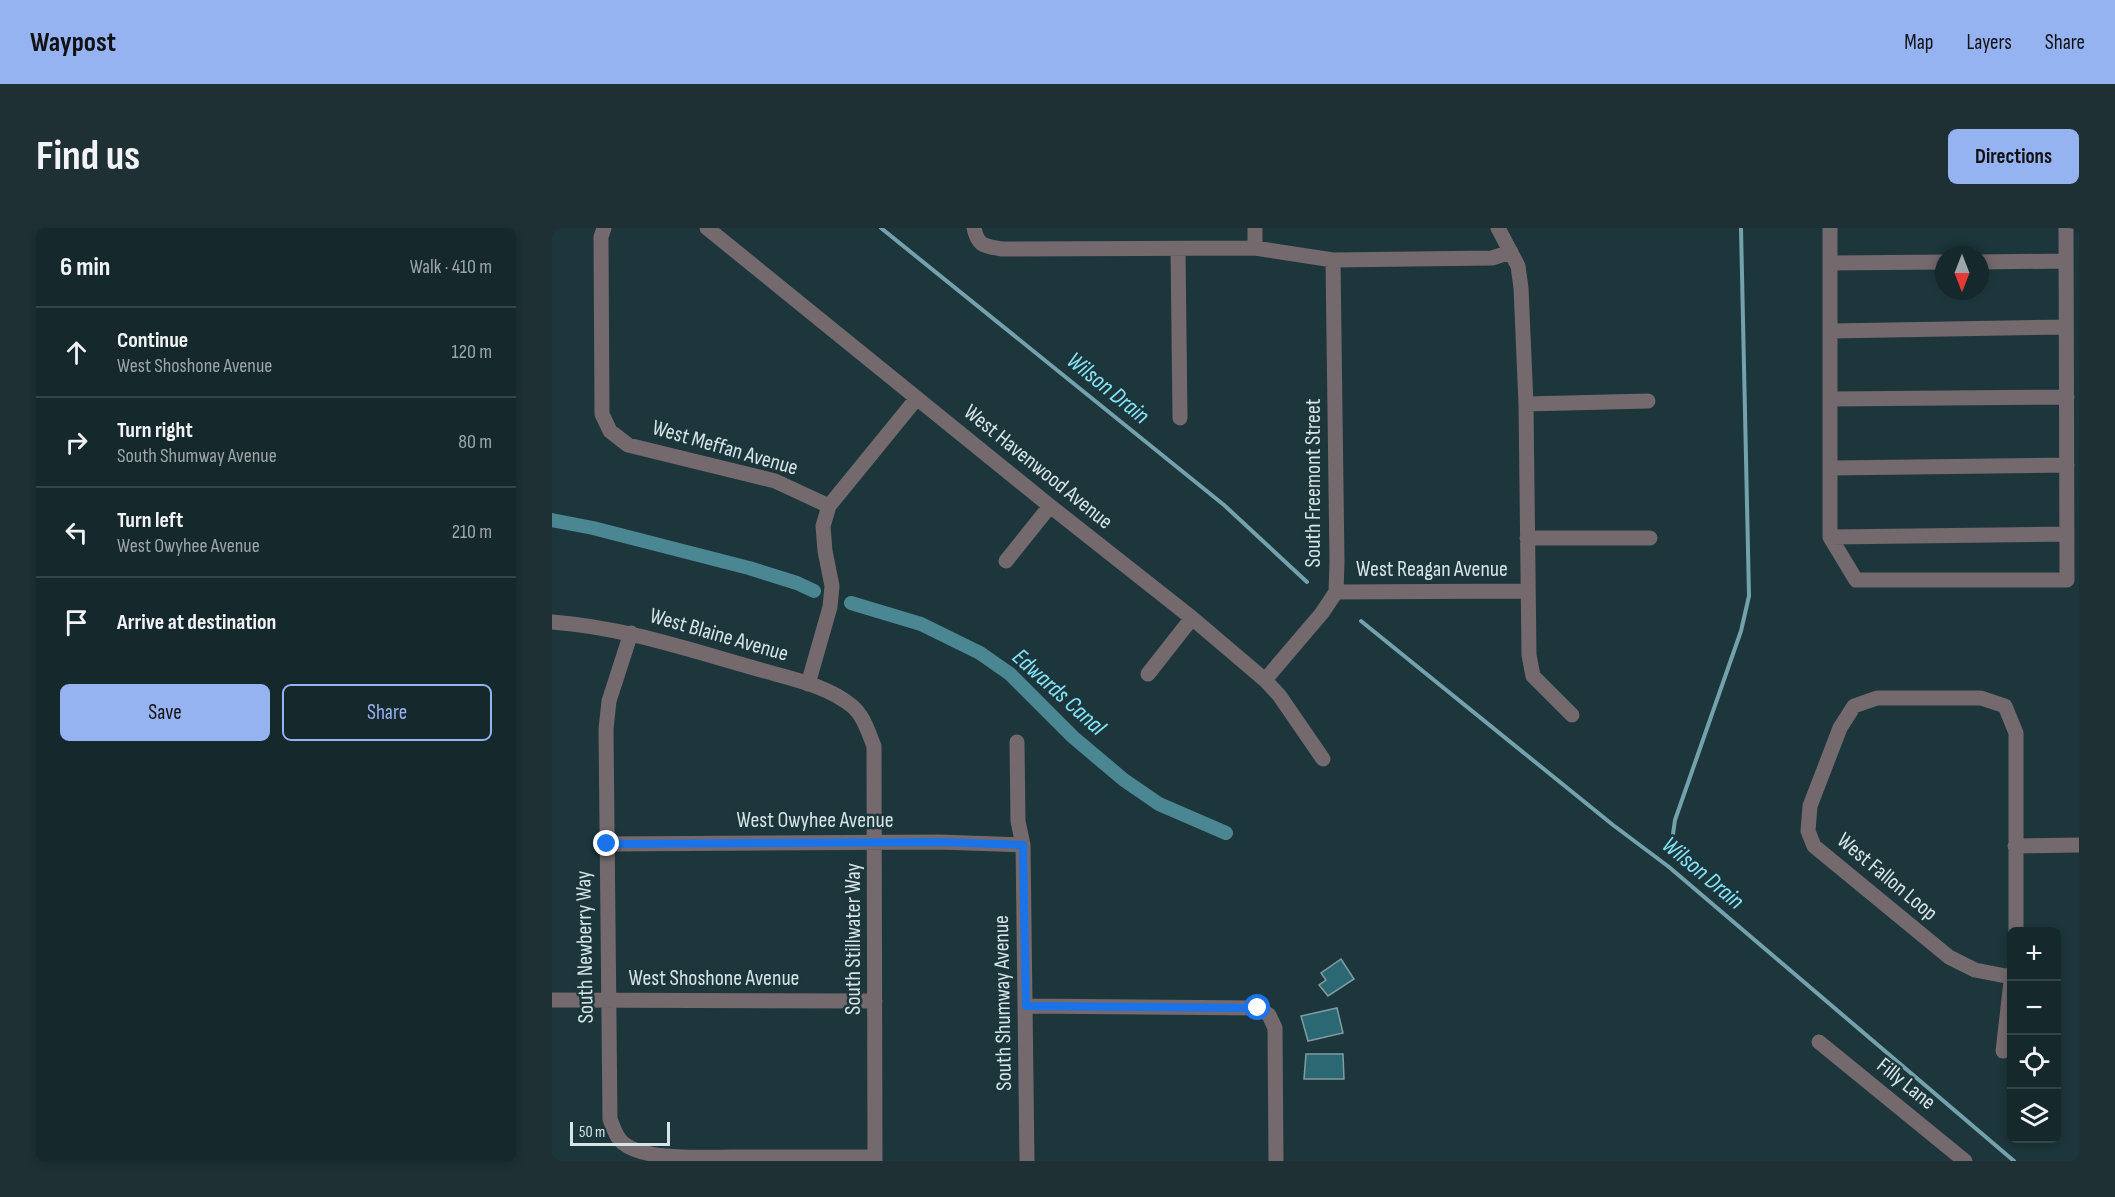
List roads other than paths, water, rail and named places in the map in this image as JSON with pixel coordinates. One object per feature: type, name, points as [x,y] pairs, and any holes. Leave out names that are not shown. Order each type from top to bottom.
[{"type":"street","name":"West Meffan Avenue","points":[[604,228],[601,237],[602,414],[610,431],[628,445],[776,481],[829,506]]},
{"type":"street","name":"West Havenwood Avenue","points":[[707,228],[1192,618],[1265,680],[1279,695],[1323,759]]},
{"type":"street","points":[[1255,228],[1256,248]]},
{"type":"street","points":[[1498,228],[1518,266],[1521,288],[1526,404],[1529,655],[1533,676],[1572,715]]},
{"type":"street","points":[[1830,228],[1830,537],[1856,580],[2073,580],[2067,534],[2066,228]]},
{"type":"street","points":[[975,233],[984,246],[1002,249],[1256,248],[1333,260],[1492,258],[1510,252]]},
{"type":"street","points":[[1178,249],[1180,418]]},
{"type":"street","name":"South Freemont Street","points":[[1265,680],[1336,592],[1333,260]]},
{"type":"street","points":[[1989,262],[2066,261]]},
{"type":"street","points":[[1830,263],[1935,262]]},
{"type":"street","points":[[1831,331],[2066,327]]},
{"type":"street","points":[[1831,399],[2067,397]]},
{"type":"street","points":[[808,684],[830,607],[832,586],[825,551],[824,526],[829,506],[917,398]]},
{"type":"street","points":[[1526,404],[1648,401]]},
{"type":"street","points":[[1831,468],[2067,465]]},
{"type":"street","points":[[1006,561],[1050,506]]},
{"type":"street","points":[[1830,537],[2067,534]]},
{"type":"street","points":[[1527,538],[1650,538]]},
{"type":"street","name":"West Reagan Avenue","points":[[1336,592],[1528,591]]},
{"type":"street","points":[[1148,675],[1192,618]]},
{"type":"street","name":"West Blaine Avenue","points":[[552,622],[587,624],[631,633],[808,684],[838,696],[855,708],[863,718]]},
{"type":"street","name":"South Newberry Way","points":[[631,633],[609,701],[607,720],[610,1119],[614,1132],[622,1143],[636,1153],[654,1157],[875,1159]]},
{"type":"street","name":"West Fallon Loop","points":[[2007,974],[1975,970],[1949,957],[1814,846],[1808,831],[1810,806],[1840,728],[1854,706],[1877,699],[1981,699],[2005,706],[2016,733],[2015,846]]},
{"type":"street","name":"South Stillwater Way","points":[[863,718],[874,746],[875,1159]]},
{"type":"street","name":"South Shumway Avenue","points":[[1017,742],[1018,821],[1023,845],[1028,1161]]},
{"type":"street","name":"West Owyhee Avenue","points":[[607,844],[1023,845]]},
{"type":"street","points":[[2016,927],[2015,846],[2079,845]]},
{"type":"street","points":[[2003,1051],[2010,981]]},
{"type":"street","name":"West Shoshone Avenue","points":[[552,1000],[875,1001]]},
{"type":"street","points":[[1026,1006],[1258,1008],[1269,1016],[1275,1028],[1276,1161]]},
{"type":"street","name":"Filly Lane","points":[[1820,1042],[1965,1161]]},
{"type":"waterway","name":"Wilson Drain","points":[[881,228],[1224,505],[1307,582]]},
{"type":"waterway","points":[[1673,834],[1675,820],[1741,631],[1749,596],[1741,228]]},
{"type":"waterway","name":"Edwards Canal","points":[[552,520],[593,528],[749,568],[797,583],[814,591]]},
{"type":"waterway","name":"Edwards Canal","points":[[851,603],[921,624],[980,653],[1010,674],[1073,737],[1124,780],[1159,804],[1226,833]]},
{"type":"waterway","name":"Wilson Drain","points":[[1361,621],[1613,825],[1669,867],[2014,1161]]}]
